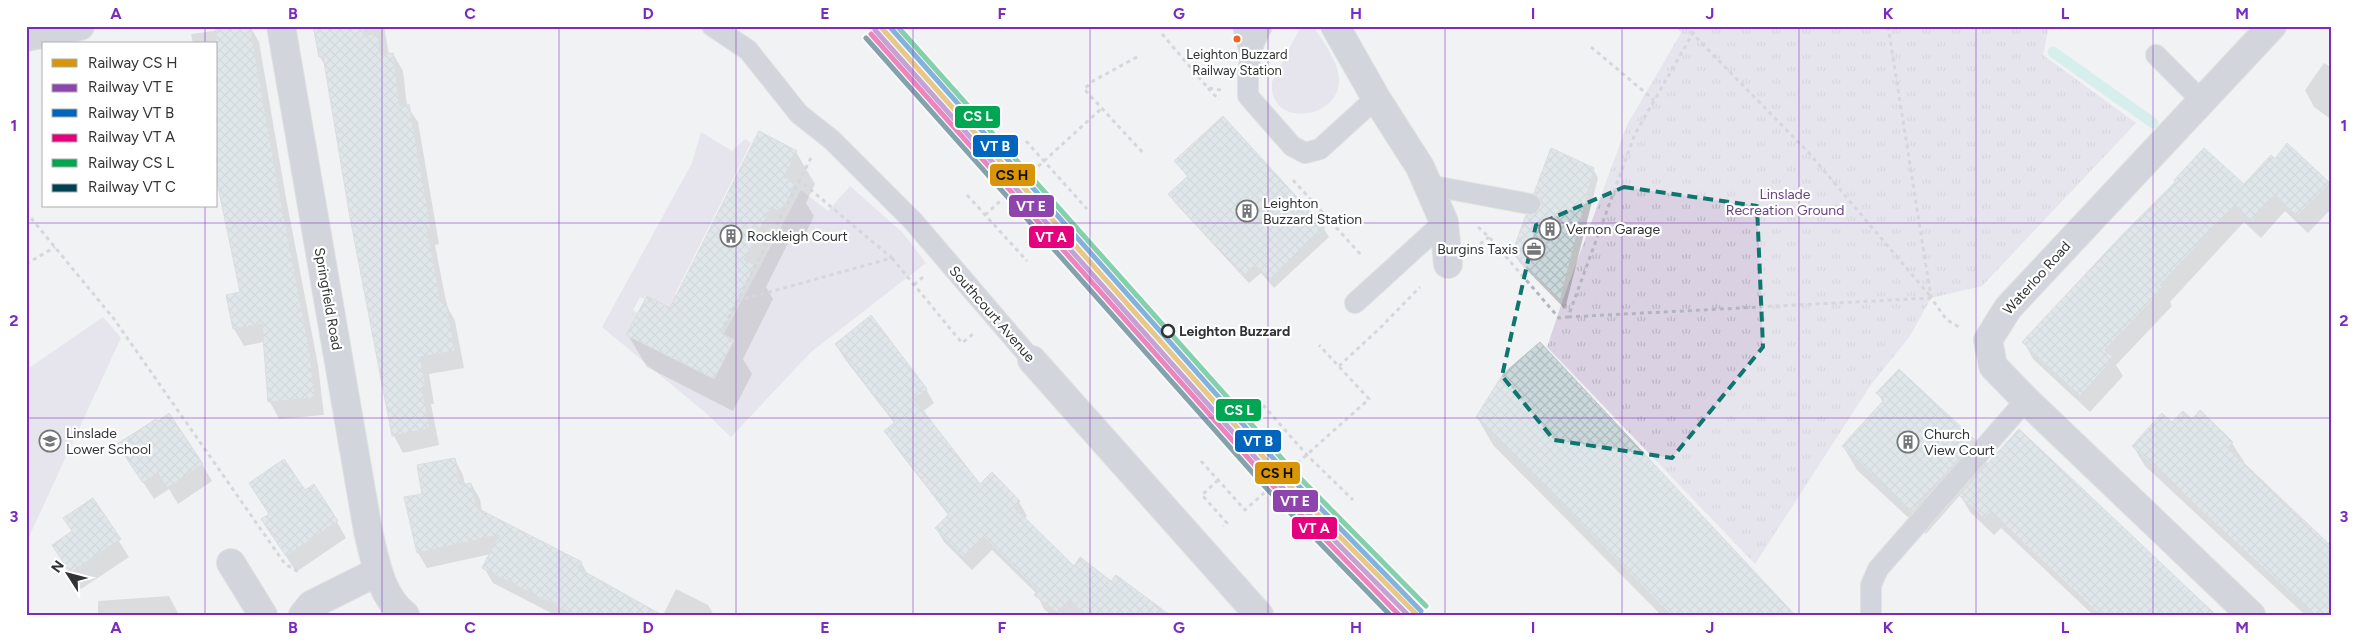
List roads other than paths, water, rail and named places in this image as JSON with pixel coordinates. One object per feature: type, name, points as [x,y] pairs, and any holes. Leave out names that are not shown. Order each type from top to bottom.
[{"type":"street","points":[[26,37],[80,26]]},
{"type":"street","name":"Springfield Road","points":[[280,26],[377,572],[396,608],[405,615]]},
{"type":"street","points":[[1335,26],[1376,98],[1420,166],[1444,222],[1448,264]]},
{"type":"street","name":"Waterloo Road","points":[[2026,400],[1993,366],[1988,340],[2008,308],[2272,26]]},
{"type":"street","name":"Southcourt Avenue","points":[[1032,360],[1259,615]]},
{"type":"street","points":[[2026,400],[2251,615]]},
{"type":"street","points":[[231,563],[263,615]]},
{"type":"street","points":[[312,607],[377,572]]},
{"type":"lane","name":"Southcourt Avenue","points":[[712,26],[748,50],[799,114],[832,140],[913,221],[1032,360]]},
{"type":"lane","points":[[1243,26],[1251,57]]},
{"type":"lane","points":[[1262,26],[1248,70],[1248,96],[1292,146],[1305,154],[1320,149],[1376,98]]},
{"type":"lane","points":[[2156,55],[2202,101]]},
{"type":"lane","points":[[1428,185],[1530,204]]},
{"type":"lane","points":[[1355,303],[1381,277],[1444,222]]},
{"type":"lane","points":[[1871,615],[1872,585],[1878,570],[2026,400]]},
{"type":"waterway","points":[[2053,52],[2153,123]]},
{"type":"place","name":"Leighton Buzzard Railway Station","points":[[1237,39]]},
{"type":"place","name":"Leighton Buzzard Station","points":[[1247,211]]},
{"type":"place","name":"Vernon Garage","points":[[1550,229]]},
{"type":"place","name":"Rockleigh Court","points":[[731,236]]},
{"type":"place","name":"Burgins Taxis","points":[[1534,249]]},
{"type":"place","name":"Leighton Buzzard","points":[[1168,331]]},
{"type":"place","name":"Linslade Lower School","points":[[50,441]]},
{"type":"place","name":"Church View Court","points":[[1908,442]]},
{"type":"park label","name":"Linslade Recreation Ground","points":[[1785,202]]}]
